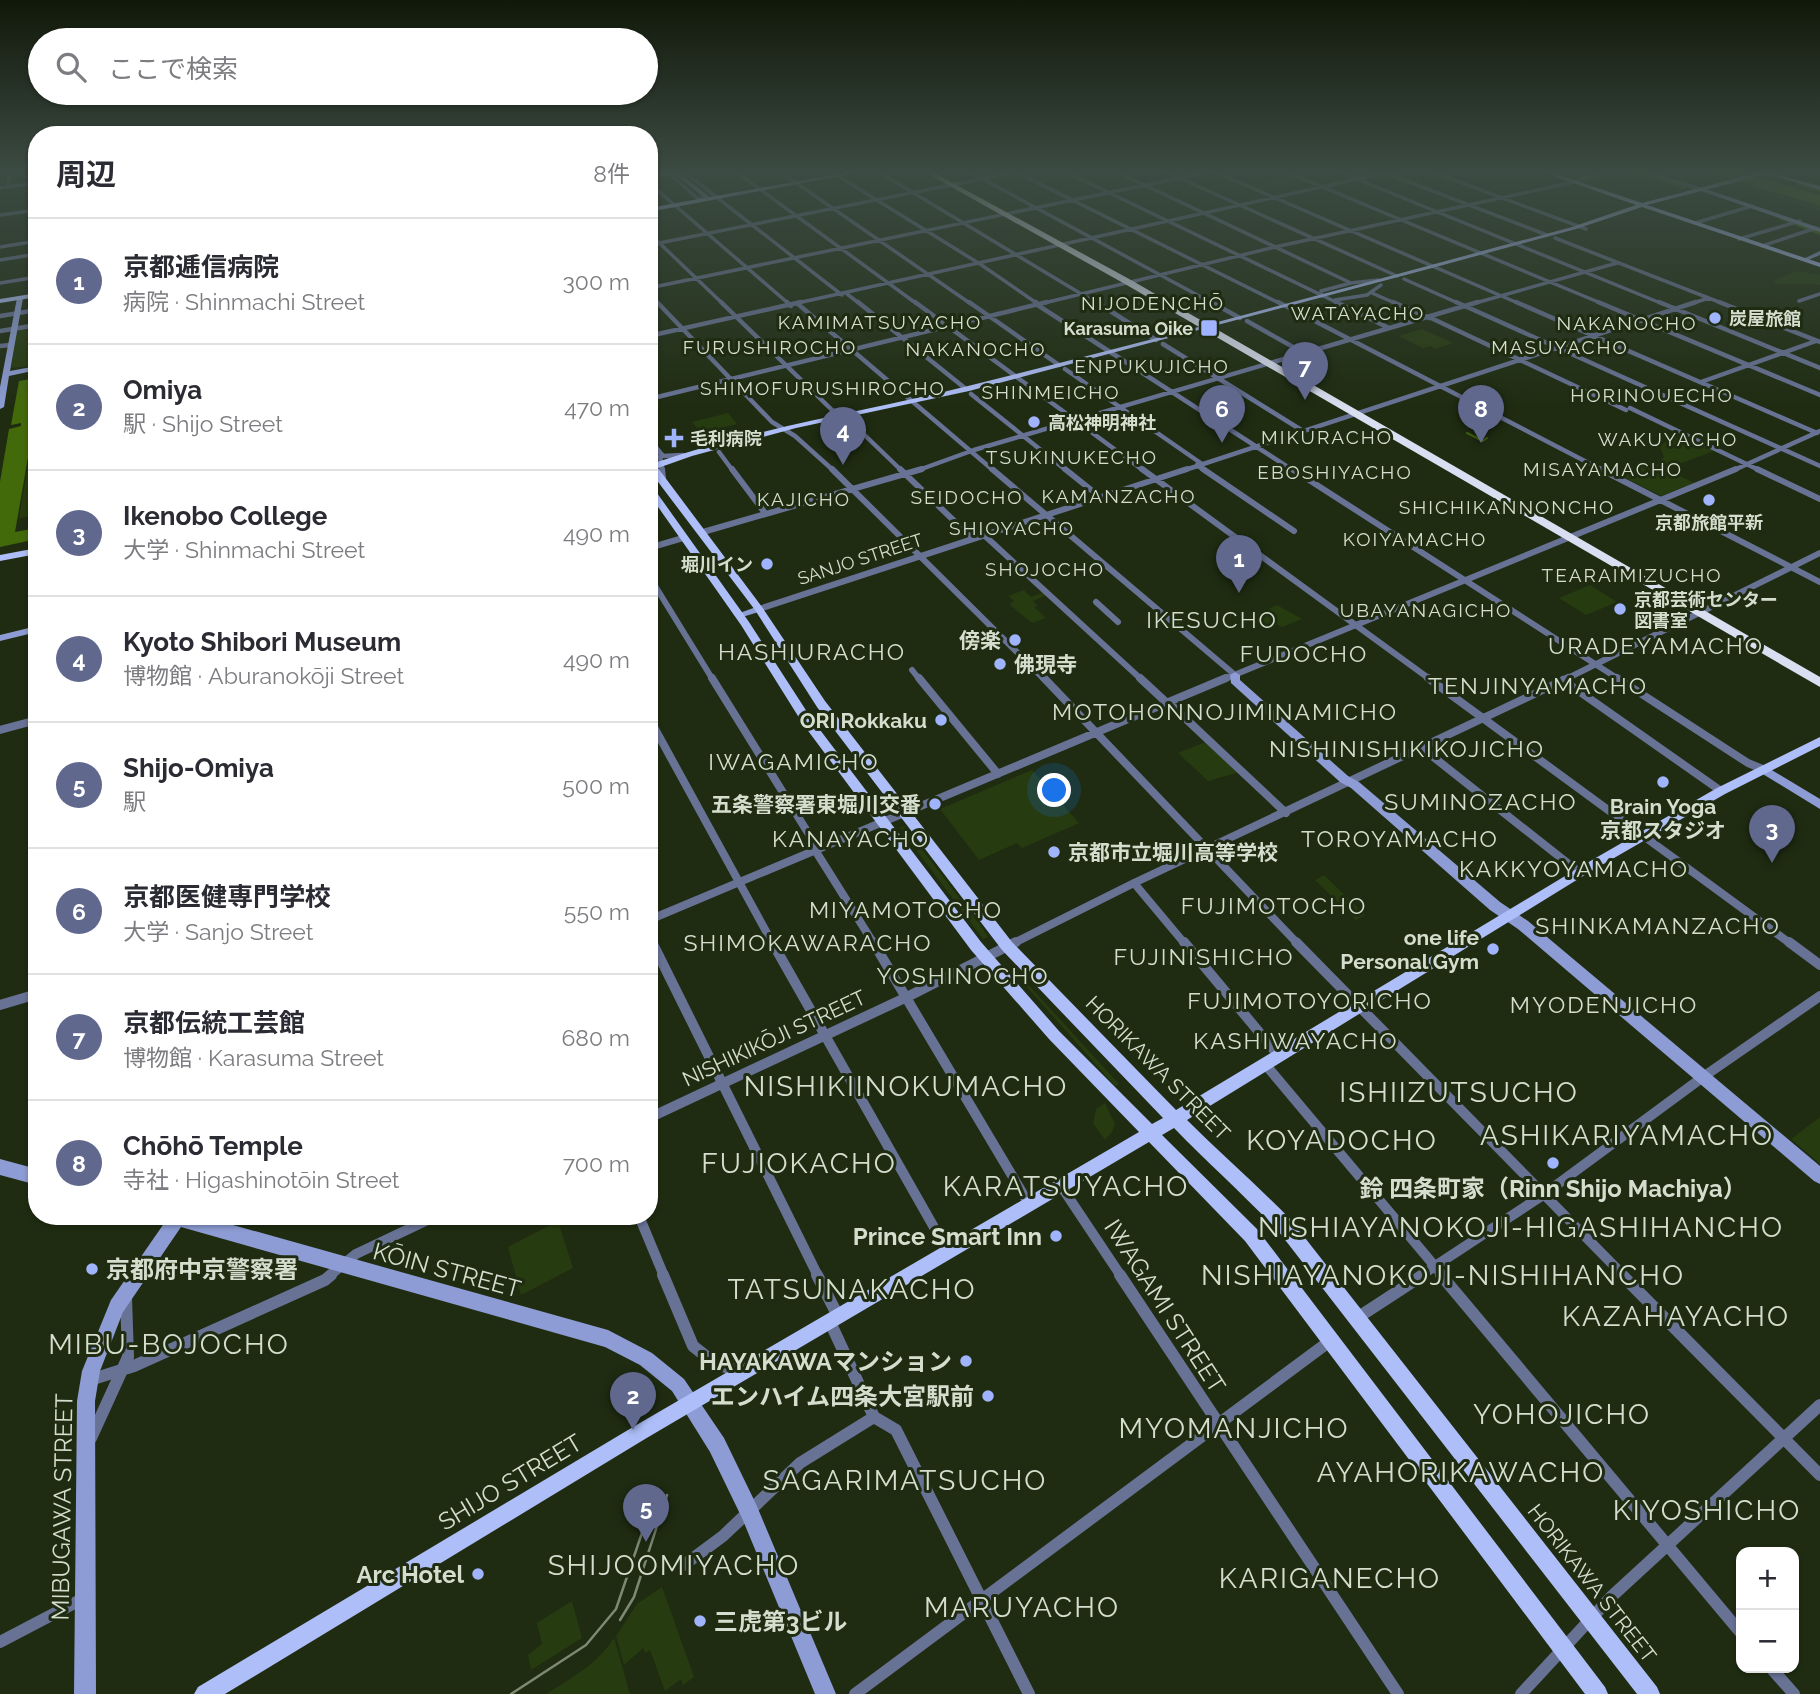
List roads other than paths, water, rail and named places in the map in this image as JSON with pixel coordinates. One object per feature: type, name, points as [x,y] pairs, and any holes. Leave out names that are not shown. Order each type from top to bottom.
[{"type":"highway","points":[[1074,250],[1702,611],[1820,683]]},
{"type":"highway","points":[[1702,611],[1820,675]]},
{"type":"main road","points":[[658,467],[690,454],[843,417],[968,392],[1498,250]]},
{"type":"main road","points":[[1487,254],[1508,250]]},
{"type":"main road","points":[[1774,250],[1820,265]]},
{"type":"main road","points":[[0,301],[28,297]]},
{"type":"main road","points":[[658,467],[787,431]]},
{"type":"main road","name":"HORIKAWA STREET","points":[[658,471],[759,609],[821,704],[1007,946],[1175,1119],[1249,1188],[1284,1226],[1650,1694]]},
{"type":"main road","points":[[658,501],[739,615],[807,721],[985,957],[1054,1035],[1251,1235],[1598,1694]]},
{"type":"main road","points":[[0,558],[28,553]]},
{"type":"main road","name":"SHIJO STREET","points":[[205,1694],[690,1404],[1175,1119],[1580,873],[1721,791],[1820,741]]},
{"type":"street","points":[[668,250],[787,366],[973,539]]},
{"type":"street","points":[[727,250],[916,403],[1235,675],[1235,681],[1495,906],[1820,1176]]},
{"type":"street","points":[[785,250],[1100,497]]},
{"type":"street","points":[[658,286],[831,250]]},
{"type":"street","points":[[843,250],[1820,965]]},
{"type":"street","points":[[895,250],[1294,531]]},
{"type":"street","points":[[954,250],[1111,354],[1748,763],[1765,770],[1820,805]]},
{"type":"street","points":[[1011,250],[1303,431]]},
{"type":"street","points":[[658,335],[890,285],[1036,250]]},
{"type":"street","points":[[1117,250],[1302,352]]},
{"type":"street","points":[[1174,250],[1820,582]]},
{"type":"street","points":[[1228,250],[1389,328]]},
{"type":"street","points":[[658,397],[1263,250]]},
{"type":"street","points":[[1281,250],[1351,284]]},
{"type":"street","points":[[1338,250],[1820,466]]},
{"type":"street","points":[[1397,250],[1819,432]]},
{"type":"street","points":[[1478,250],[1820,395]]},
{"type":"street","points":[[1531,250],[1820,368]]},
{"type":"street","points":[[1585,250],[1818,341]]},
{"type":"street","points":[[1804,260],[1820,253]]},
{"type":"street","points":[[0,260],[28,255]]},
{"type":"street","points":[[703,532],[1302,352],[1617,263]]},
{"type":"street","points":[[0,283],[28,278]]},
{"type":"street","points":[[1381,283],[1372,293],[1341,302],[1326,297],[1321,291],[1351,284],[1381,283]]},
{"type":"street","points":[[1372,293],[1820,499]]},
{"type":"street","points":[[1799,301],[1820,294]]},
{"type":"street","points":[[0,407],[6,374],[3,361],[10,345],[20,298]]},
{"type":"street","name":"SANJO STREET","points":[[739,615],[1709,298]]},
{"type":"street","points":[[658,304],[772,422],[787,431],[853,488],[1009,643],[1358,1007],[1820,1475]]},
{"type":"street","points":[[0,316],[28,311]]},
{"type":"street","points":[[0,331],[28,326]]},
{"type":"street","points":[[1701,382],[1818,341]]},
{"type":"street","points":[[0,346],[10,345]]},
{"type":"street","points":[[6,374],[28,370]]},
{"type":"street","points":[[658,916],[1463,579],[1748,464],[1819,432]]},
{"type":"street","points":[[658,450],[667,457],[690,454]]},
{"type":"street","points":[[719,452],[765,513]]},
{"type":"street","points":[[658,460],[660,453]]},
{"type":"street","points":[[984,536],[1286,813]]},
{"type":"street","points":[[658,545],[683,538]]},
{"type":"street","name":"NISHIKIKŌJI STREET","points":[[658,1114],[908,997],[1134,883],[1596,665],[1820,553]]},
{"type":"street","points":[[658,591],[908,997],[1029,1204]]},
{"type":"street","points":[[1096,603],[1118,622]]},
{"type":"street","points":[[0,638],[28,631]]},
{"type":"street","points":[[912,670],[998,774]]},
{"type":"street","points":[[1563,680],[1721,791]]},
{"type":"street","points":[[0,730],[28,722]]},
{"type":"street","points":[[658,735],[738,882],[948,1252]]},
{"type":"street","points":[[1422,748],[1580,873]]},
{"type":"street","points":[[1134,883],[1279,1056]]},
{"type":"street","points":[[658,955],[834,1319],[874,1417],[896,1430],[1029,1694]]},
{"type":"street","points":[[1356,1318],[1543,1195],[1703,1077],[1820,996]]},
{"type":"street","points":[[0,1005],[28,997]]},
{"type":"street","points":[[1265,1064],[1736,1627]]},
{"type":"street","points":[[0,1167],[28,1175]]},
{"type":"street","name":"IWAGAMI STREET","points":[[1061,1186],[1398,1694]]},
{"type":"street","name":"MIBUGAWA STREET","points":[[85,1694],[86,1401],[105,1330],[169,1225]]},
{"type":"street","name":"KŌIN STREET","points":[[202,1225],[608,1339],[655,1365],[678,1385],[717,1446],[827,1694]]},
{"type":"street","points":[[90,1380],[125,1369],[325,1280],[356,1254],[417,1225]]},
{"type":"street","points":[[643,1225],[693,1346],[717,1365],[746,1371]]},
{"type":"street","points":[[85,1450],[125,1369],[128,1357],[126,1292]]},
{"type":"street","points":[[855,1694],[1332,1339]]},
{"type":"street","points":[[1521,1694],[1591,1618],[1820,1405]]},
{"type":"street","points":[[684,1565],[723,1536],[800,1463],[874,1417]]},
{"type":"street","points":[[0,1642],[84,1598]]},
{"type":"street","points":[[1775,1673],[1794,1694]]},
{"type":"waterway","points":[[1467,433],[1483,441],[1487,438]]},
{"type":"tram line","points":[[511,1694],[586,1645],[616,1609],[656,1492]]},
{"type":"tram line","points":[[620,1620],[634,1597],[667,1495]]},
{"type":"place","name":"炭屋旅館","points":[[1715,318]]},
{"type":"place","name":"Karasuma Oike","points":[[1209,328]]},
{"type":"place","name":"京都伝統工芸館","points":[[1305,400]]},
{"type":"place","name":"高松神明神社","points":[[1034,422]]},
{"type":"place","name":"毛利病院","points":[[674,438]]},
{"type":"place","name":"京都医健専門学校","points":[[1222,443]]},
{"type":"place","name":"Chōhō Temple","points":[[1481,443]]},
{"type":"place","name":"Kyoto Shibori Museum","points":[[843,465]]},
{"type":"place","name":"京都旅館平新","points":[[1709,500]]},
{"type":"place","name":"堀川イン","points":[[767,564]]},
{"type":"place","name":"京都逓信病院","points":[[1239,593]]},
{"type":"place","name":"京都芸術センター 図書室","points":[[1620,609]]},
{"type":"place","name":"傍楽","points":[[1015,640]]},
{"type":"place","name":"佛現寺","points":[[1000,664]]},
{"type":"place","name":"ORI Rokkaku","points":[[941,720]]},
{"type":"place","name":"Brain Yoga 京都スタジオ","points":[[1663,782]]},
{"type":"place","name":"五条警察署東堀川交番","points":[[935,804]]},
{"type":"place","name":"京都市立堀川高等学校","points":[[1054,852]]},
{"type":"place","name":"Ikenobo College","points":[[1772,863]]},
{"type":"place","name":"one life Personal Gym","points":[[1493,949]]},
{"type":"place","name":"鈴 四条町家（Rinn Shijo Machiya）","points":[[1553,1163]]},
{"type":"place","name":"Prince Smart Inn","points":[[1056,1236]]},
{"type":"place","name":"京都府中京警察署","points":[[92,1269]]},
{"type":"place","name":"HAYAKAWAマンション","points":[[966,1361]]},
{"type":"place","name":"エンハイム四条大宮駅前","points":[[988,1396]]},
{"type":"place","name":"Omiya","points":[[633,1430]]},
{"type":"place","name":"Shijo-Omiya","points":[[646,1542]]},
{"type":"place","name":"Arc Hotel","points":[[478,1574]]},
{"type":"place","name":"三虎第3ビル","points":[[700,1621]]},
{"type":"district","name":"NIJODENCHŌ","points":[[1153,303]]},
{"type":"district","name":"WATAYACHO","points":[[1358,313]]},
{"type":"district","name":"KAMIMATSUYACHO","points":[[880,322]]},
{"type":"district","name":"NAKANOCHO","points":[[1627,323]]},
{"type":"district","name":"FURUSHIROCHO","points":[[770,347]]},
{"type":"district","name":"MASUYACHO","points":[[1560,347]]},
{"type":"district","name":"NAKANOCHO","points":[[976,349]]},
{"type":"district","name":"ENPUKUJICHO","points":[[1152,366]]},
{"type":"district","name":"SHIMOFURUSHIROCHO","points":[[823,388]]},
{"type":"district","name":"SHINMEICHO","points":[[1051,392]]},
{"type":"district","name":"HORINOUECHO","points":[[1652,395]]},
{"type":"district","name":"MIKURACHO","points":[[1327,437]]},
{"type":"district","name":"WAKUYACHO","points":[[1668,439]]},
{"type":"district","name":"TSUKINUKECHO","points":[[1072,457]]},
{"type":"district","name":"MISAYAMACHO","points":[[1603,469]]},
{"type":"district","name":"EBOSHIYACHO","points":[[1335,472]]},
{"type":"district","name":"KAMANZACHO","points":[[1119,496]]},
{"type":"district","name":"SEIDOCHO","points":[[967,497]]},
{"type":"district","name":"KAJICHO","points":[[804,499]]},
{"type":"district","name":"SHICHIKANNONCHO","points":[[1507,507]]},
{"type":"district","name":"SHIOYACHO","points":[[1012,528]]},
{"type":"district","name":"KOIYAMACHO","points":[[1415,539]]},
{"type":"district","name":"SHOJOCHO","points":[[1045,569]]},
{"type":"district","name":"TEARAIMIZUCHO","points":[[1632,575]]},
{"type":"district","name":"UBAYANAGICHO","points":[[1426,610]]},
{"type":"district","name":"IKESUCHO","points":[[1212,619]]},
{"type":"district","name":"URADEYAMACHO","points":[[1656,645]]},
{"type":"district","name":"HASHIURACHO","points":[[812,651]]},
{"type":"district","name":"FUDOCHO","points":[[1304,653]]},
{"type":"district","name":"TENJINYAMACHO","points":[[1538,685]]},
{"type":"district","name":"MOTOHONNOJIMINAMICHO","points":[[1225,711]]},
{"type":"district","name":"NISHINISHIKIKOJICHO","points":[[1407,748]]},
{"type":"district","name":"IWAGAMICHO","points":[[794,761]]},
{"type":"district","name":"SUMINOZACHO","points":[[1481,801]]},
{"type":"district","name":"KANAYACHO","points":[[851,838]]},
{"type":"district","name":"TOROYAMACHO","points":[[1400,838]]},
{"type":"district","name":"KAKKYOYAMACHO","points":[[1574,868]]},
{"type":"district","name":"FUJIMOTOCHO","points":[[1274,905]]},
{"type":"district","name":"MIYAMOTOCHO","points":[[906,909]]},
{"type":"district","name":"SHINKAMANZACHO","points":[[1658,925]]},
{"type":"district","name":"SHIMOKAWARACHO","points":[[808,942]]},
{"type":"district","name":"FUJINISHICHO","points":[[1204,956]]},
{"type":"district","name":"YOSHINOCHO","points":[[963,975]]},
{"type":"district","name":"FUJIMOTOYORICHO","points":[[1310,1000]]},
{"type":"district","name":"MYODENJICHO","points":[[1604,1004]]},
{"type":"district","name":"KASHIWAYACHO","points":[[1296,1040]]},
{"type":"district","name":"NISHIKIINOKUMACHO","points":[[906,1086]]},
{"type":"district","name":"ISHIIZUTSUCHO","points":[[1459,1092]]},
{"type":"district","name":"ASHIKARIYAMACHO","points":[[1627,1135]]},
{"type":"district","name":"KOYADOCHO","points":[[1342,1140]]},
{"type":"district","name":"FUJIOKACHO","points":[[799,1163]]},
{"type":"district","name":"KARATSUYACHO","points":[[1066,1186]]},
{"type":"district","name":"NISHIAYANOKOJI-HIGASHIHANCHO","points":[[1521,1227]]},
{"type":"district","name":"NISHIAYANOKOJI-NISHIHANCHO","points":[[1443,1275]]},
{"type":"district","name":"TATSUNAKACHO","points":[[852,1289]]},
{"type":"district","name":"KAZAHAYACHO","points":[[1676,1316]]},
{"type":"district","name":"MIBU-BOJOCHO","points":[[169,1344]]},
{"type":"district","name":"YOHOJICHO","points":[[1562,1414]]},
{"type":"district","name":"MYOMANJICHO","points":[[1234,1428]]},
{"type":"district","name":"AYAHORIKAWACHO","points":[[1461,1472]]},
{"type":"district","name":"SAGARIMATSUCHO","points":[[905,1480]]},
{"type":"district","name":"KIYOSHICHO","points":[[1707,1510]]},
{"type":"district","name":"SHIJOOMIYACHO","points":[[674,1565]]},
{"type":"district","name":"KARIGANECHO","points":[[1330,1578]]},
{"type":"district","name":"MARUYACHO","points":[[1022,1607]]}]
